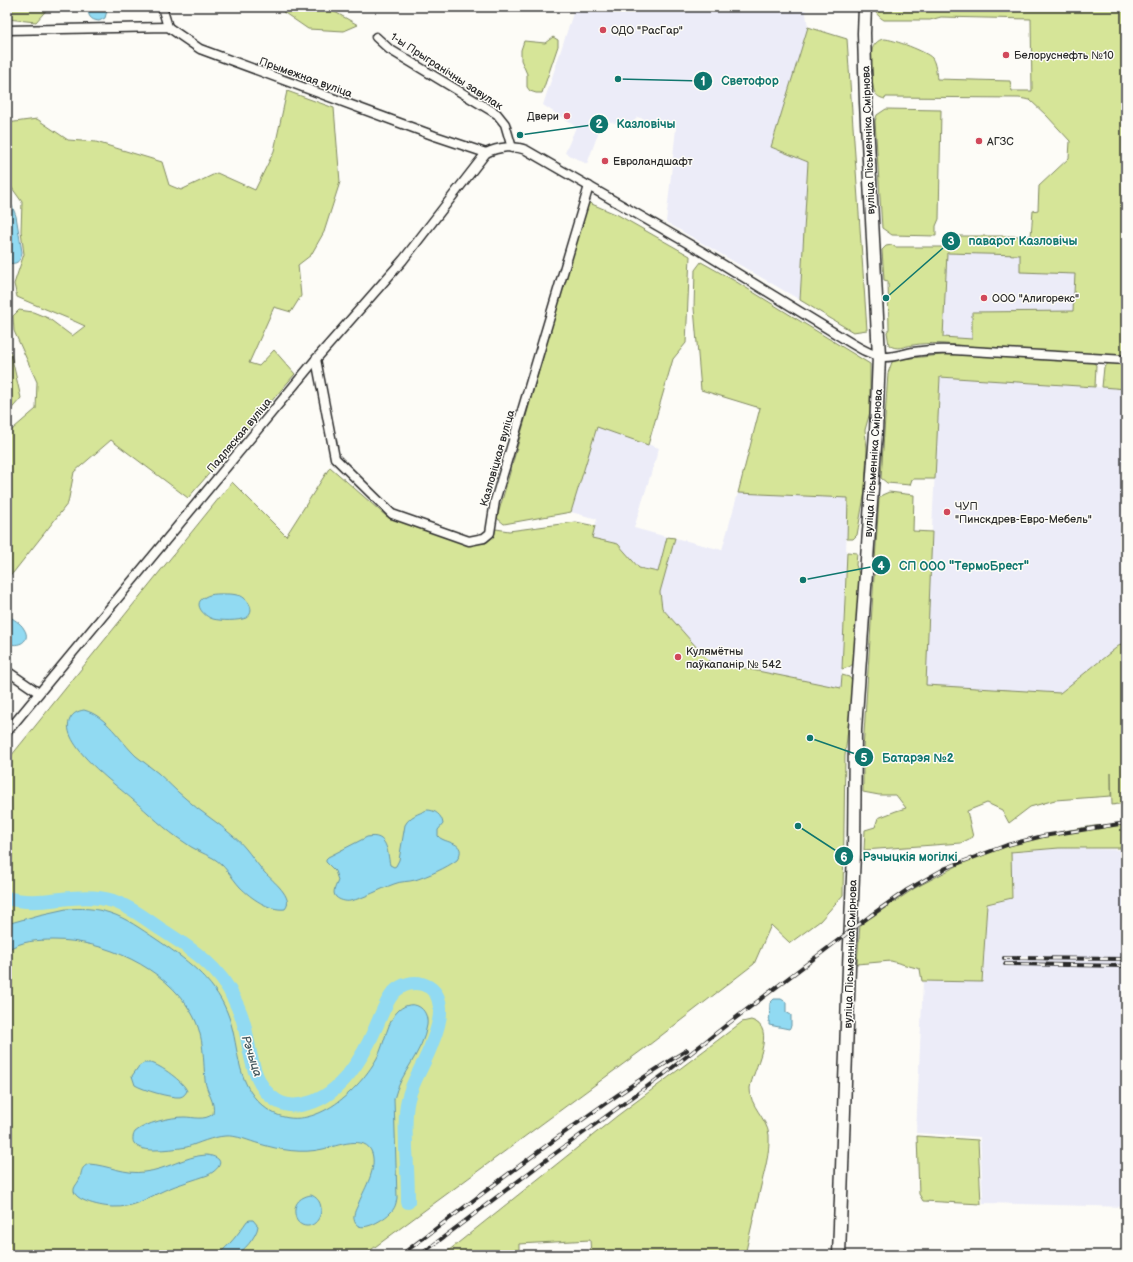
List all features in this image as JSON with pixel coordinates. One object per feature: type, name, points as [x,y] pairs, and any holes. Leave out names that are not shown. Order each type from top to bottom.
[{"type":"main road","name":"вуліца Пісьменніка Смірнова","points":[[839,1255],[854,854],[855,729],[876,432],[879,356],[866,102],[864,34],[865,7]]},
{"type":"street","points":[[7,30],[168,26],[162,7]]},
{"type":"street","name":"Прымежная вуліца","points":[[168,26],[200,49],[486,153]]},
{"type":"street","name":"1-ы Прыгранічны завулак","points":[[376,37],[389,49],[497,114],[505,124],[512,148]]},
{"type":"street","points":[[486,153],[496,149],[512,148],[526,150],[708,256],[851,343],[865,351],[879,356],[890,357],[934,349],[1126,360]]},
{"type":"street","name":"Падляская вуліца","points":[[7,732],[316,359],[403,260],[486,153]]},
{"type":"street","name":"Казловіцкая вуліца","points":[[316,359],[335,458],[392,514],[469,542],[484,538],[490,533],[494,501],[589,186]]},
{"type":"street","points":[[8,674],[39,693]]},
{"type":"shaded area","points":[[575,7],[805,7],[808,27],[771,147],[808,162],[800,300],[666,222],[676,128],[637,117],[631,127],[603,120],[587,164],[565,153],[576,127],[543,105]]},
{"type":"shaded area","points":[[947,253],[1020,255],[1020,272],[1075,274],[1073,311],[972,312],[972,339],[943,338]]},
{"type":"shaded area","points":[[940,377],[1126,389],[1126,640],[1060,693],[926,685],[931,546]]},
{"type":"shaded area","points":[[597,427],[659,448],[634,528],[667,537],[658,572],[639,568],[618,544],[592,538],[597,519],[571,512]]},
{"type":"shaded area","points":[[738,493],[848,498],[841,688],[738,667],[713,664],[662,608],[660,592],[675,538],[722,550]]},
{"type":"shaded area","points":[[1059,848],[1126,850],[1126,1207],[983,1203],[980,1137],[916,1133],[923,982],[983,982],[987,905],[1013,898],[1011,853]]},
{"type":"green space","points":[[7,7],[49,7],[36,22],[7,19]]},
{"type":"green space","points":[[276,7],[326,7],[358,25],[344,31],[308,29]]},
{"type":"green space","points":[[874,7],[1126,7],[1126,356],[1094,354],[1090,360],[1096,365],[1095,387],[940,377],[935,479],[912,479],[910,485],[887,483],[881,478],[888,373],[892,362],[901,359],[952,354],[964,346],[926,344],[895,348],[889,345],[887,332],[889,329],[888,281],[884,280],[882,250],[886,246],[892,245],[895,247],[958,247],[958,236],[1031,236],[1033,211],[1038,210],[1039,186],[1069,158],[1070,141],[1030,100],[1019,98],[886,97],[885,99],[877,95],[874,90],[871,54],[877,42],[884,39],[902,43],[929,55],[932,58],[936,68],[937,79],[1010,81],[1012,91],[1032,91],[1031,19],[941,17],[930,20],[884,20],[880,18]],"holes":[[[947,253],[1020,255],[1020,272],[1075,274],[1073,311],[972,312],[972,339],[943,337]]]},
{"type":"green space","points":[[808,27],[847,39],[867,330],[853,332],[800,300],[808,162],[771,147]]},
{"type":"green space","points":[[553,37],[558,40],[558,46],[542,93],[530,91],[527,87],[527,74],[521,60],[521,50],[524,41],[545,43]]},
{"type":"green space","points":[[287,91],[334,108],[340,182],[324,232],[311,255],[298,265],[301,296],[291,312],[274,307],[249,363],[259,366],[274,350],[295,374],[188,498],[111,440],[74,472],[68,503],[13,573],[7,576],[7,434],[36,409],[37,382],[14,331],[13,316],[19,310],[33,312],[48,318],[72,336],[85,326],[17,297],[14,284],[24,254],[21,231],[22,202],[7,181],[7,123],[37,119],[68,140],[96,142],[162,162],[169,185],[181,190],[217,173],[255,190],[274,151]]},
{"type":"green space","points":[[886,109],[941,110],[939,219],[936,226],[936,236],[892,235],[882,228],[875,121],[877,115]]},
{"type":"green space","points":[[587,202],[618,215],[690,256],[686,343],[673,359],[648,445],[597,427],[571,512],[504,524],[497,518]]},
{"type":"green space","points":[[701,262],[735,281],[870,364],[870,412],[865,430],[867,448],[865,491],[857,535],[853,539],[847,539],[848,498],[738,493],[760,408],[701,390],[694,308],[695,270]]},
{"type":"green space","points":[[7,349],[10,350],[21,398],[7,414]]},
{"type":"green space","points":[[1110,362],[1126,362],[1126,389],[1102,387],[1104,367]]},
{"type":"green space","points":[[330,467],[386,516],[466,544],[486,543],[493,537],[496,529],[509,531],[576,522],[595,526],[592,538],[618,544],[639,568],[658,572],[667,537],[675,538],[660,592],[662,608],[712,664],[738,667],[841,688],[842,675],[849,677],[853,682],[845,756],[843,895],[820,921],[790,943],[771,925],[754,964],[649,1045],[364,1255],[7,1255],[7,761],[232,482],[286,536]]},
{"type":"green space","points":[[889,492],[914,495],[913,531],[932,532],[926,685],[1060,693],[1126,640],[1126,803],[1112,805],[1111,773],[1111,796],[1055,800],[1030,807],[1009,823],[1002,810],[987,803],[967,811],[973,837],[961,843],[864,850],[865,830],[875,827],[878,818],[906,808],[896,795],[879,795],[863,792],[863,749],[879,499],[882,495]]},
{"type":"green space","points":[[847,552],[857,553],[856,565],[860,577],[853,664],[842,669]]},
{"type":"green space","points":[[1126,824],[1126,848],[1059,848],[1011,852],[1012,898],[987,904],[982,982],[922,981],[920,969],[891,961],[857,964],[860,925],[915,888],[970,859],[1006,845],[1064,831],[1094,826]]},
{"type":"green space","points":[[751,1020],[759,1024],[763,1031],[764,1040],[750,1088],[750,1094],[752,1101],[768,1129],[769,1149],[745,1255],[591,1255],[590,1240],[519,1244],[519,1255],[443,1255],[617,1116],[742,1022]]},
{"type":"green space","points":[[917,1136],[978,1140],[981,1204],[923,1201],[919,1194]]},
{"type":"water","points":[[88,7],[108,7],[105,18],[99,21],[93,20],[88,13]]},
{"type":"water","points":[[7,193],[16,216],[22,252],[21,258],[16,263],[7,263]]},
{"type":"water","points":[[213,594],[241,596],[247,600],[251,613],[246,618],[216,620],[206,615],[200,609],[199,603],[205,597]]},
{"type":"water","points":[[7,615],[19,623],[26,633],[25,640],[19,644],[15,645],[7,643]]},
{"type":"water","points":[[84,710],[92,713],[106,723],[136,756],[158,773],[191,803],[238,840],[285,895],[287,905],[285,909],[267,906],[249,895],[217,861],[191,847],[170,832],[90,763],[72,740],[69,729],[70,719],[73,715]]},
{"type":"water","points":[[427,810],[435,812],[441,818],[443,824],[438,830],[438,836],[441,839],[458,846],[460,849],[460,854],[457,860],[426,876],[412,881],[397,883],[356,900],[345,901],[336,897],[334,891],[338,880],[335,871],[326,862],[328,857],[367,837],[374,836],[383,840],[387,849],[390,865],[394,867],[399,860],[405,825],[412,817]]},
{"type":"water","points":[[66,909],[93,909],[110,913],[122,918],[167,946],[197,970],[214,989],[227,1012],[242,1074],[247,1086],[263,1106],[279,1115],[295,1118],[312,1116],[328,1109],[357,1086],[368,1072],[380,1052],[395,1014],[404,1007],[410,1005],[415,1005],[423,1010],[427,1019],[425,1035],[401,1080],[394,1099],[397,1198],[395,1206],[391,1212],[383,1219],[365,1227],[356,1224],[354,1219],[355,1213],[370,1178],[373,1165],[372,1153],[369,1147],[364,1144],[350,1143],[323,1149],[291,1151],[238,1137],[225,1136],[206,1140],[187,1147],[170,1149],[148,1150],[140,1148],[136,1145],[133,1140],[134,1133],[145,1126],[172,1118],[203,1118],[213,1114],[213,1105],[205,1080],[201,1036],[191,1012],[180,996],[166,982],[149,969],[131,959],[112,951],[73,941],[41,940],[18,945],[7,950],[7,924]]},
{"type":"water","points":[[774,999],[781,999],[786,1002],[786,1012],[791,1015],[791,1026],[789,1029],[769,1025],[770,1003]]},
{"type":"water","points":[[144,1063],[155,1064],[171,1074],[185,1087],[187,1091],[186,1093],[180,1097],[170,1096],[150,1091],[135,1085],[132,1076],[139,1066]]},
{"type":"water","points":[[206,1155],[212,1156],[219,1160],[219,1166],[213,1172],[127,1206],[103,1206],[83,1200],[75,1193],[74,1189],[82,1170],[84,1166],[89,1164],[137,1173],[160,1169],[191,1158]]},
{"type":"water","points":[[311,1195],[317,1199],[320,1204],[320,1215],[313,1224],[308,1226],[302,1225],[296,1219],[295,1209],[300,1200]]},
{"type":"water","points":[[253,1220],[258,1226],[255,1234],[245,1248],[238,1254],[234,1255],[217,1255],[234,1239],[247,1221]]},
{"type":"waterway","name":"Рэчыца","points":[[7,898],[20,901],[34,901],[86,897],[113,901],[137,913],[193,950],[213,968],[229,989],[243,1021],[251,1058],[257,1078],[262,1087],[277,1101],[289,1105],[301,1105],[321,1098],[341,1083],[350,1073],[364,1051],[386,1005],[394,992],[408,984],[423,984],[429,987],[438,999],[440,1016],[436,1034],[413,1084],[408,1099],[406,1117],[408,1202]]},
{"type":"railway","points":[[420,1255],[542,1163],[663,1075],[870,916],[907,890],[946,868],[1007,845],[1043,836],[1126,823]]},
{"type":"railway","points":[[1004,958],[1126,959]]},
{"type":"railway","points":[[1005,964],[1126,966]]},
{"type":"railway","points":[[401,1255],[577,1123],[650,1073],[687,1050]]},
{"type":"place","name":"ОДО \"РасГар\"","points":[[603,30]]},
{"type":"place","name":"Белоруснефть №10","points":[[1006,55]]},
{"type":"place","name":"Светофор","points":[[618,79]]},
{"type":"place","name":"Двери","points":[[567,116]]},
{"type":"place","name":"Казловічы","points":[[520,135]]},
{"type":"place","name":"АГЗС","points":[[979,141]]},
{"type":"place","name":"Евроландшафт","points":[[605,161]]},
{"type":"place","name":"паварот Казловічы","points":[[886,298]]},
{"type":"place","name":"ООО \"Алигорекс\"","points":[[984,298]]},
{"type":"place","name":"ЧУП \"Пинскдрев-Евро-Мебель\"","points":[[947,512]]},
{"type":"place","name":"СП ООО \"ТермоБрест\"","points":[[803,580]]},
{"type":"place","name":"Кулямётны паўкапанір № 542","points":[[678,657]]},
{"type":"place","name":"Батарэя №2","points":[[810,738]]},
{"type":"place","name":"Рэчыцкія могілкі","points":[[798,826]]}]
